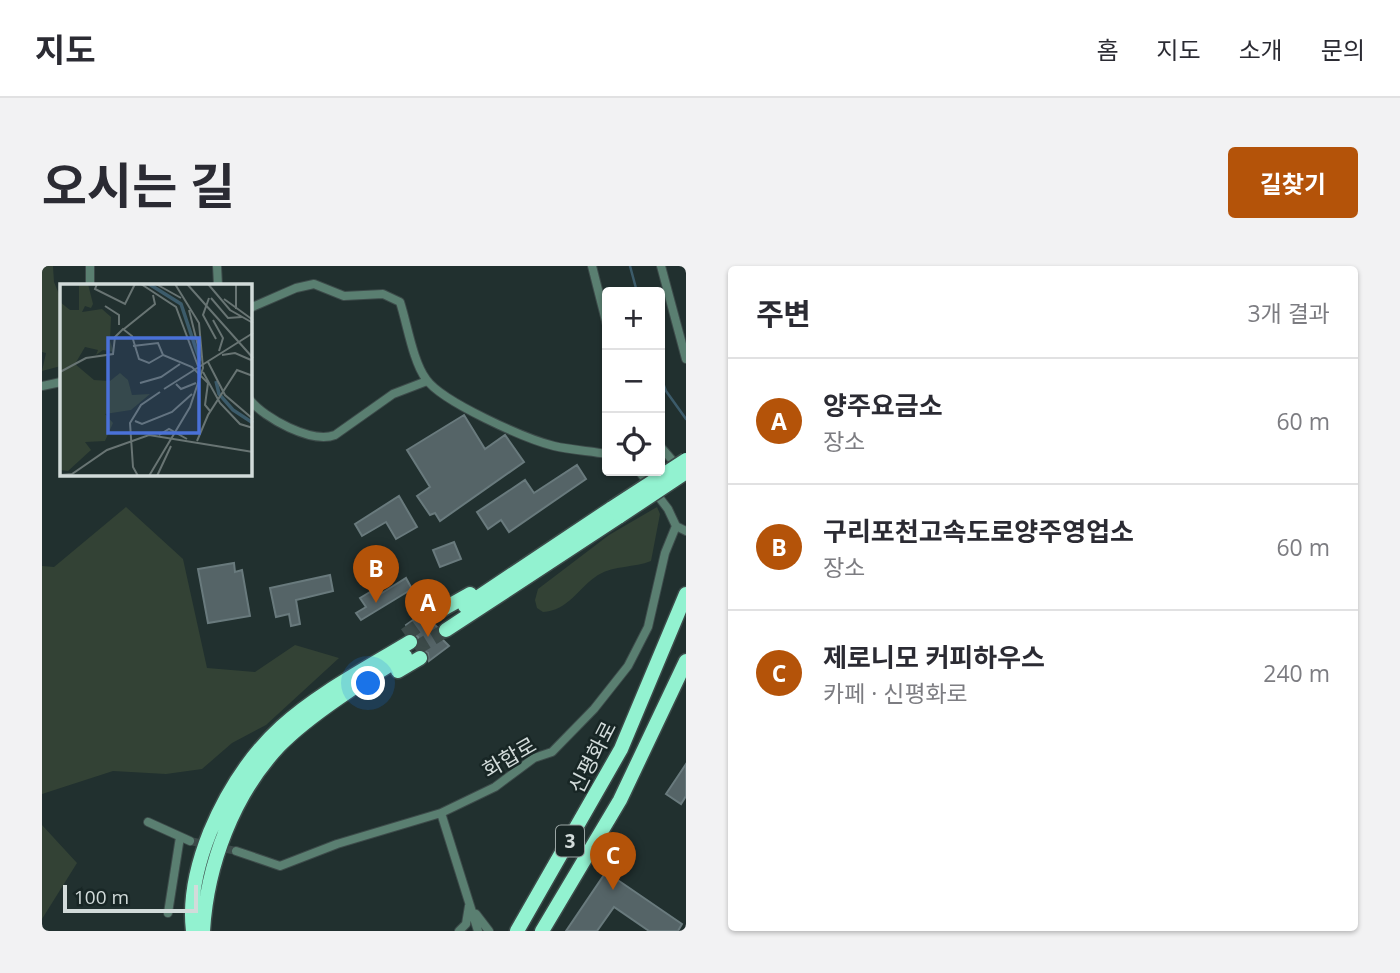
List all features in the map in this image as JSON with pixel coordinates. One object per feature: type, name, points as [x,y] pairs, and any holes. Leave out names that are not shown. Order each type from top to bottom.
[{"type":"highway","points":[[686,460],[616,512],[549,565],[442,626],[563,541],[616,512],[686,473]]},
{"type":"highway","name":"신평화로","points":[[517,931],[621,750],[686,594]]},
{"type":"highway","points":[[193,931],[194,894],[200,859],[221,807],[258,748],[298,712],[412,646],[297,730],[278,747],[238,803],[211,876],[203,931]]},
{"type":"highway","name":"신평화로","points":[[542,931],[620,800],[686,661]]},
{"type":"street","points":[[90,266],[90,284]]},
{"type":"street","points":[[217,266],[218,284]]},
{"type":"street","points":[[592,266],[602,305]]},
{"type":"street","points":[[661,266],[686,359]]},
{"type":"street","points":[[252,306],[296,288],[314,284],[344,296],[391,295],[400,302],[427,381],[464,407],[510,430],[553,446],[602,453]]},
{"type":"street","points":[[252,402],[259,410],[309,437],[324,438],[335,435],[393,394],[427,381]]},
{"type":"street","points":[[42,386],[60,382]]},
{"type":"street","points":[[665,451],[686,473]]},
{"type":"street","points":[[643,476],[668,509],[676,526],[686,531]]},
{"type":"street","name":"화합로","points":[[236,850],[280,866],[337,844],[441,813],[495,787],[534,758],[552,752],[594,709],[628,666],[648,627],[665,553],[676,526]]},
{"type":"street","points":[[441,813],[478,931]]},
{"type":"street","points":[[148,822],[190,841]]},
{"type":"street","points":[[167,913],[180,837]]},
{"type":"street","points":[[459,931],[466,924],[469,903]]},
{"type":"street","points":[[469,903],[489,931]]},
{"type":"green space","points":[[42,266],[53,266],[54,282],[60,297],[60,366],[42,371],[46,353],[42,352]]},
{"type":"green space","points":[[126,507],[183,559],[207,668],[255,672],[295,645],[339,658],[266,725],[232,743],[202,769],[166,774],[113,771],[42,794],[42,566],[54,567]]},
{"type":"green space","points":[[657,507],[660,514],[651,561],[598,575],[566,603],[552,611],[543,612],[537,608],[535,600],[538,589],[609,535]]},
{"type":"green space","points":[[42,825],[77,863],[42,919]]},
{"type":"building","points":[[464,415],[485,449],[505,435],[524,462],[440,521],[435,513],[430,515],[417,496],[430,487],[407,450]]},
{"type":"building","points":[[577,465],[586,479],[509,532],[501,520],[488,529],[477,512],[525,480],[534,493]]},
{"type":"building","points":[[399,496],[417,527],[396,539],[386,522],[362,536],[355,524]]},
{"type":"building","points":[[454,542],[461,559],[440,567],[433,550]]},
{"type":"building","points":[[234,563],[235,572],[242,570],[250,616],[208,623],[198,569]]},
{"type":"building","points":[[330,575],[333,591],[296,600],[300,624],[291,626],[289,614],[276,617],[270,588]]},
{"type":"building","points":[[406,578],[412,589],[361,620],[356,613],[366,607],[360,598],[370,592],[374,598]]},
{"type":"building","points":[[427,610],[428,618],[437,627],[438,635],[449,646],[429,661],[428,653],[418,647],[418,637],[410,632],[406,625]]},
{"type":"building","points":[[686,764],[686,796],[681,804],[666,794]]},
{"type":"building","points":[[606,872],[682,924],[678,931],[649,931],[614,907],[597,931],[566,931]]},
{"type":"waterway","points":[[630,266],[636,287]]},
{"type":"waterway","points":[[665,388],[686,419]]},
{"type":"tunnel","points":[[405,635],[436,613]]},
{"type":"tunnel","points":[[415,649],[446,630]]},
{"type":"tunnel","points":[[190,841],[236,851]]},
{"type":"place","name":"구리포천고속도로양주영업소","points":[[376,603]]},
{"type":"place","name":"양주요금소","points":[[428,637]]},
{"type":"place","name":"제로니모 커피하우스","points":[[613,890]]}]
